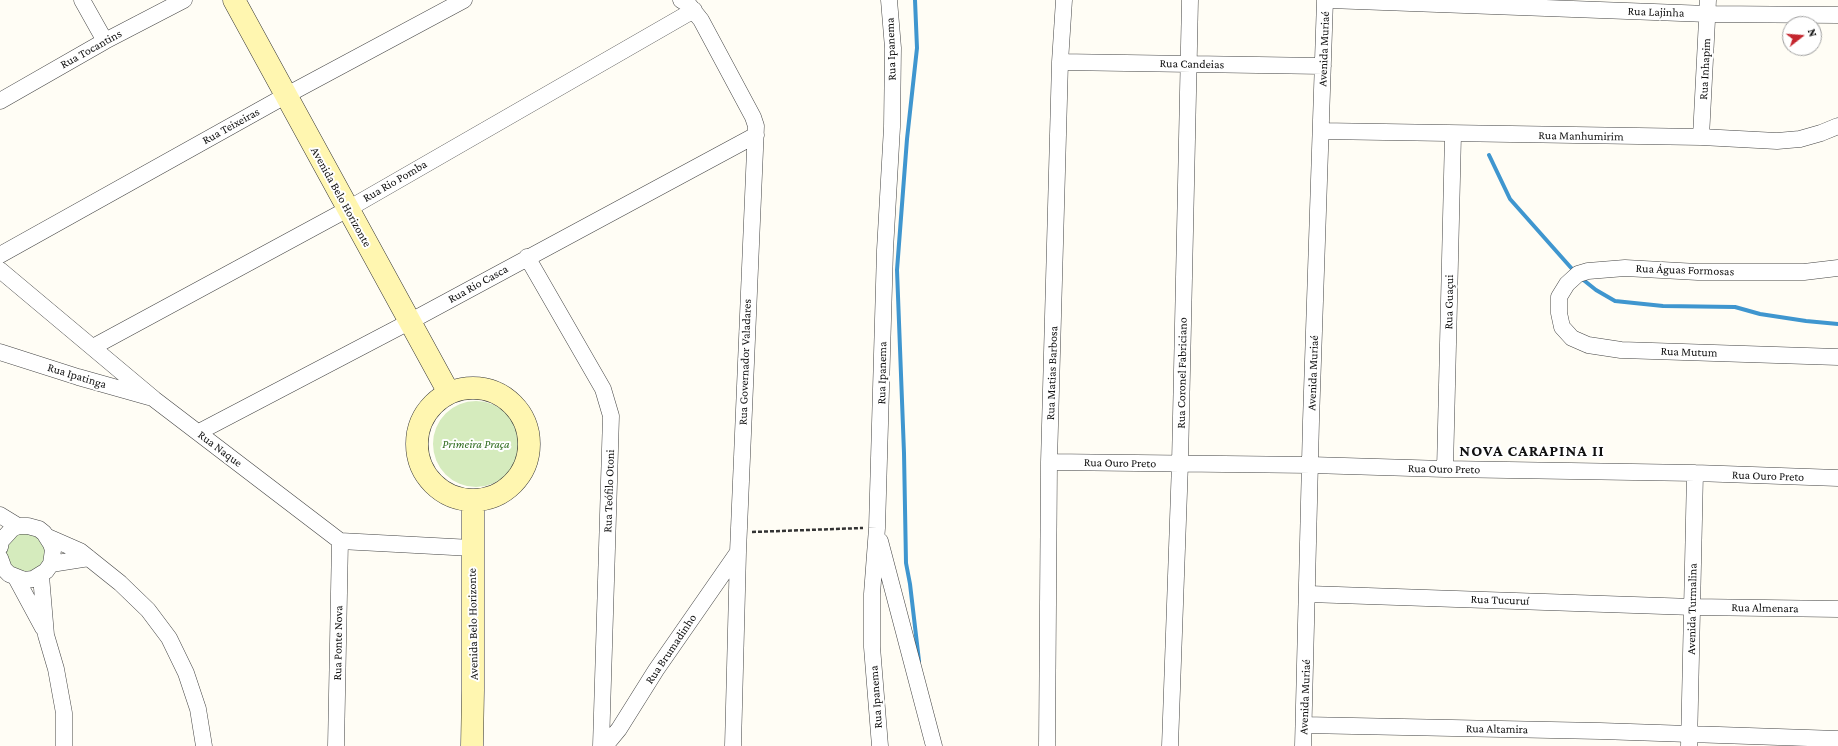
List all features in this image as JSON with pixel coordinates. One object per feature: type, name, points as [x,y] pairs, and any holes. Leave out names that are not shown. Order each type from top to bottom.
[{"type":"street","points":[[82,0],[105,41]]},
{"type":"street","name":"Rua Tocantins","points":[[0,101],[105,41],[184,0]]},
{"type":"street","name":"Avenida Belo Horizonte","points":[[234,0],[449,393]]},
{"type":"street","name":"Rua Teixeiras","points":[[0,255],[286,96],[464,0]]},
{"type":"street","name":"Rua Governador Valadares","points":[[681,0],[694,10],[701,20],[753,117],[756,135],[751,204],[738,552],[733,746]]},
{"type":"street","name":"Rua Ipanema","points":[[880,746],[872,648],[872,601],[877,528],[885,250],[892,127],[893,48],[889,0]]},
{"type":"street","name":"Rua Matias Barbosa","points":[[1047,746],[1049,462],[1060,62],[1064,0]]},
{"type":"street","name":"Rua Coronel Fabriciano","points":[[1170,746],[1180,463],[1190,63],[1190,0]]},
{"type":"street","name":"Avenida Muriaé","points":[[1304,746],[1325,0]]},
{"type":"street","name":"Rua Lajinha","points":[[1329,0],[1708,7],[1838,15]]},
{"type":"street","name":"Rua Inhapim","points":[[1701,137],[1708,7]]},
{"type":"street","name":"Rua Rio Pomba","points":[[93,347],[348,209],[694,10]]},
{"type":"street","name":"Rua Candeias","points":[[1060,62],[1323,66]]},
{"type":"street","name":"Rua Manhumirim","points":[[1321,131],[1453,135],[1701,137],[1777,141],[1800,139],[1838,126]]},
{"type":"street","name":"Rua Rio Casca","points":[[199,432],[409,322],[527,257],[756,135]]},
{"type":"street","name":"Rua Guaçui","points":[[1445,469],[1453,135]]},
{"type":"street","name":"Rua Teófilo Otoni","points":[[527,257],[603,389],[608,401],[611,416],[601,746]]},
{"type":"street","name":"Rua Águas Formosas","points":[[1559,313],[1559,297],[1566,284],[1578,274],[1588,271],[1625,268],[1698,272],[1804,272],[1838,268]]},
{"type":"street","name":"Rua Naque","points":[[0,270],[154,399],[340,541]]},
{"type":"street","name":"Rua Mutum","points":[[1559,313],[1562,327],[1572,338],[1588,345],[1621,350],[1838,358]]},
{"type":"street","name":"Rua Ipatinga","points":[[0,352],[78,378],[154,399]]},
{"type":"street","points":[[463,388],[477,388],[491,391],[504,397],[515,407],[523,418],[528,432],[529,447],[527,461],[521,474],[512,485],[494,497],[473,501],[456,499],[441,491],[428,480],[420,465],[416,448],[418,431],[422,421],[435,402],[449,393],[463,388]]},
{"type":"street","name":"Rua Ouro Preto","points":[[1049,462],[1311,465],[1445,469],[1695,473],[1838,478]]},
{"type":"street","name":"Avenida Turmalina","points":[[1689,740],[1695,473]]},
{"type":"street","name":"Avenida Belo Horizonte","points":[[472,746],[473,501]]},
{"type":"street","points":[[0,515],[18,526],[34,527],[39,529],[48,537],[72,547],[89,558],[120,583],[148,610],[169,638],[186,673],[198,709],[204,746]]},
{"type":"street","points":[[0,547],[1,541],[6,535],[18,526]]},
{"type":"street","points":[[877,528],[934,746]]},
{"type":"street","points":[[46,635],[46,570],[53,550],[48,537]]},
{"type":"street","points":[[340,541],[472,548]]},
{"type":"street","name":"Rua Ponte Nova","points":[[336,746],[340,541]]},
{"type":"street","name":"Rua Brumadinho","points":[[605,746],[619,729],[656,670],[738,552]]},
{"type":"street","points":[[0,558],[4,569],[16,578],[46,635],[61,690],[64,713],[64,746]]},
{"type":"street","points":[[16,578],[28,580],[46,570],[89,558]]},
{"type":"street","name":"Rua Tucuruí","points":[[1308,594],[1693,607]]},
{"type":"street","name":"Rua Almenara","points":[[1693,607],[1838,609]]},
{"type":"street","name":"Rua Altamira","points":[[1304,725],[1689,740],[1838,739]]},
{"type":"path","points":[[739,533],[877,528]]},
{"type":"green space","name":"Primeira Praça","points":[[476,401],[493,404],[507,413],[516,427],[519,444],[516,461],[507,475],[493,484],[476,487],[459,484],[445,475],[436,461],[433,444],[436,427],[445,413],[459,404]]},
{"type":"green space","points":[[29,532],[44,542],[47,558],[33,574],[13,570],[5,552],[7,545],[16,534]]},
{"type":"waterway","points":[[915,0],[917,48],[907,139],[897,270],[904,453],[906,563],[910,584],[919,661]]},
{"type":"waterway","points":[[1489,155],[1510,199],[1573,270]]},
{"type":"waterway","points":[[1581,278],[1596,290],[1615,301],[1663,306],[1735,307],[1760,314],[1838,324]]},
{"type":"district","name":"NOVA CARAPINA II","points":[[1532,451]]}]
